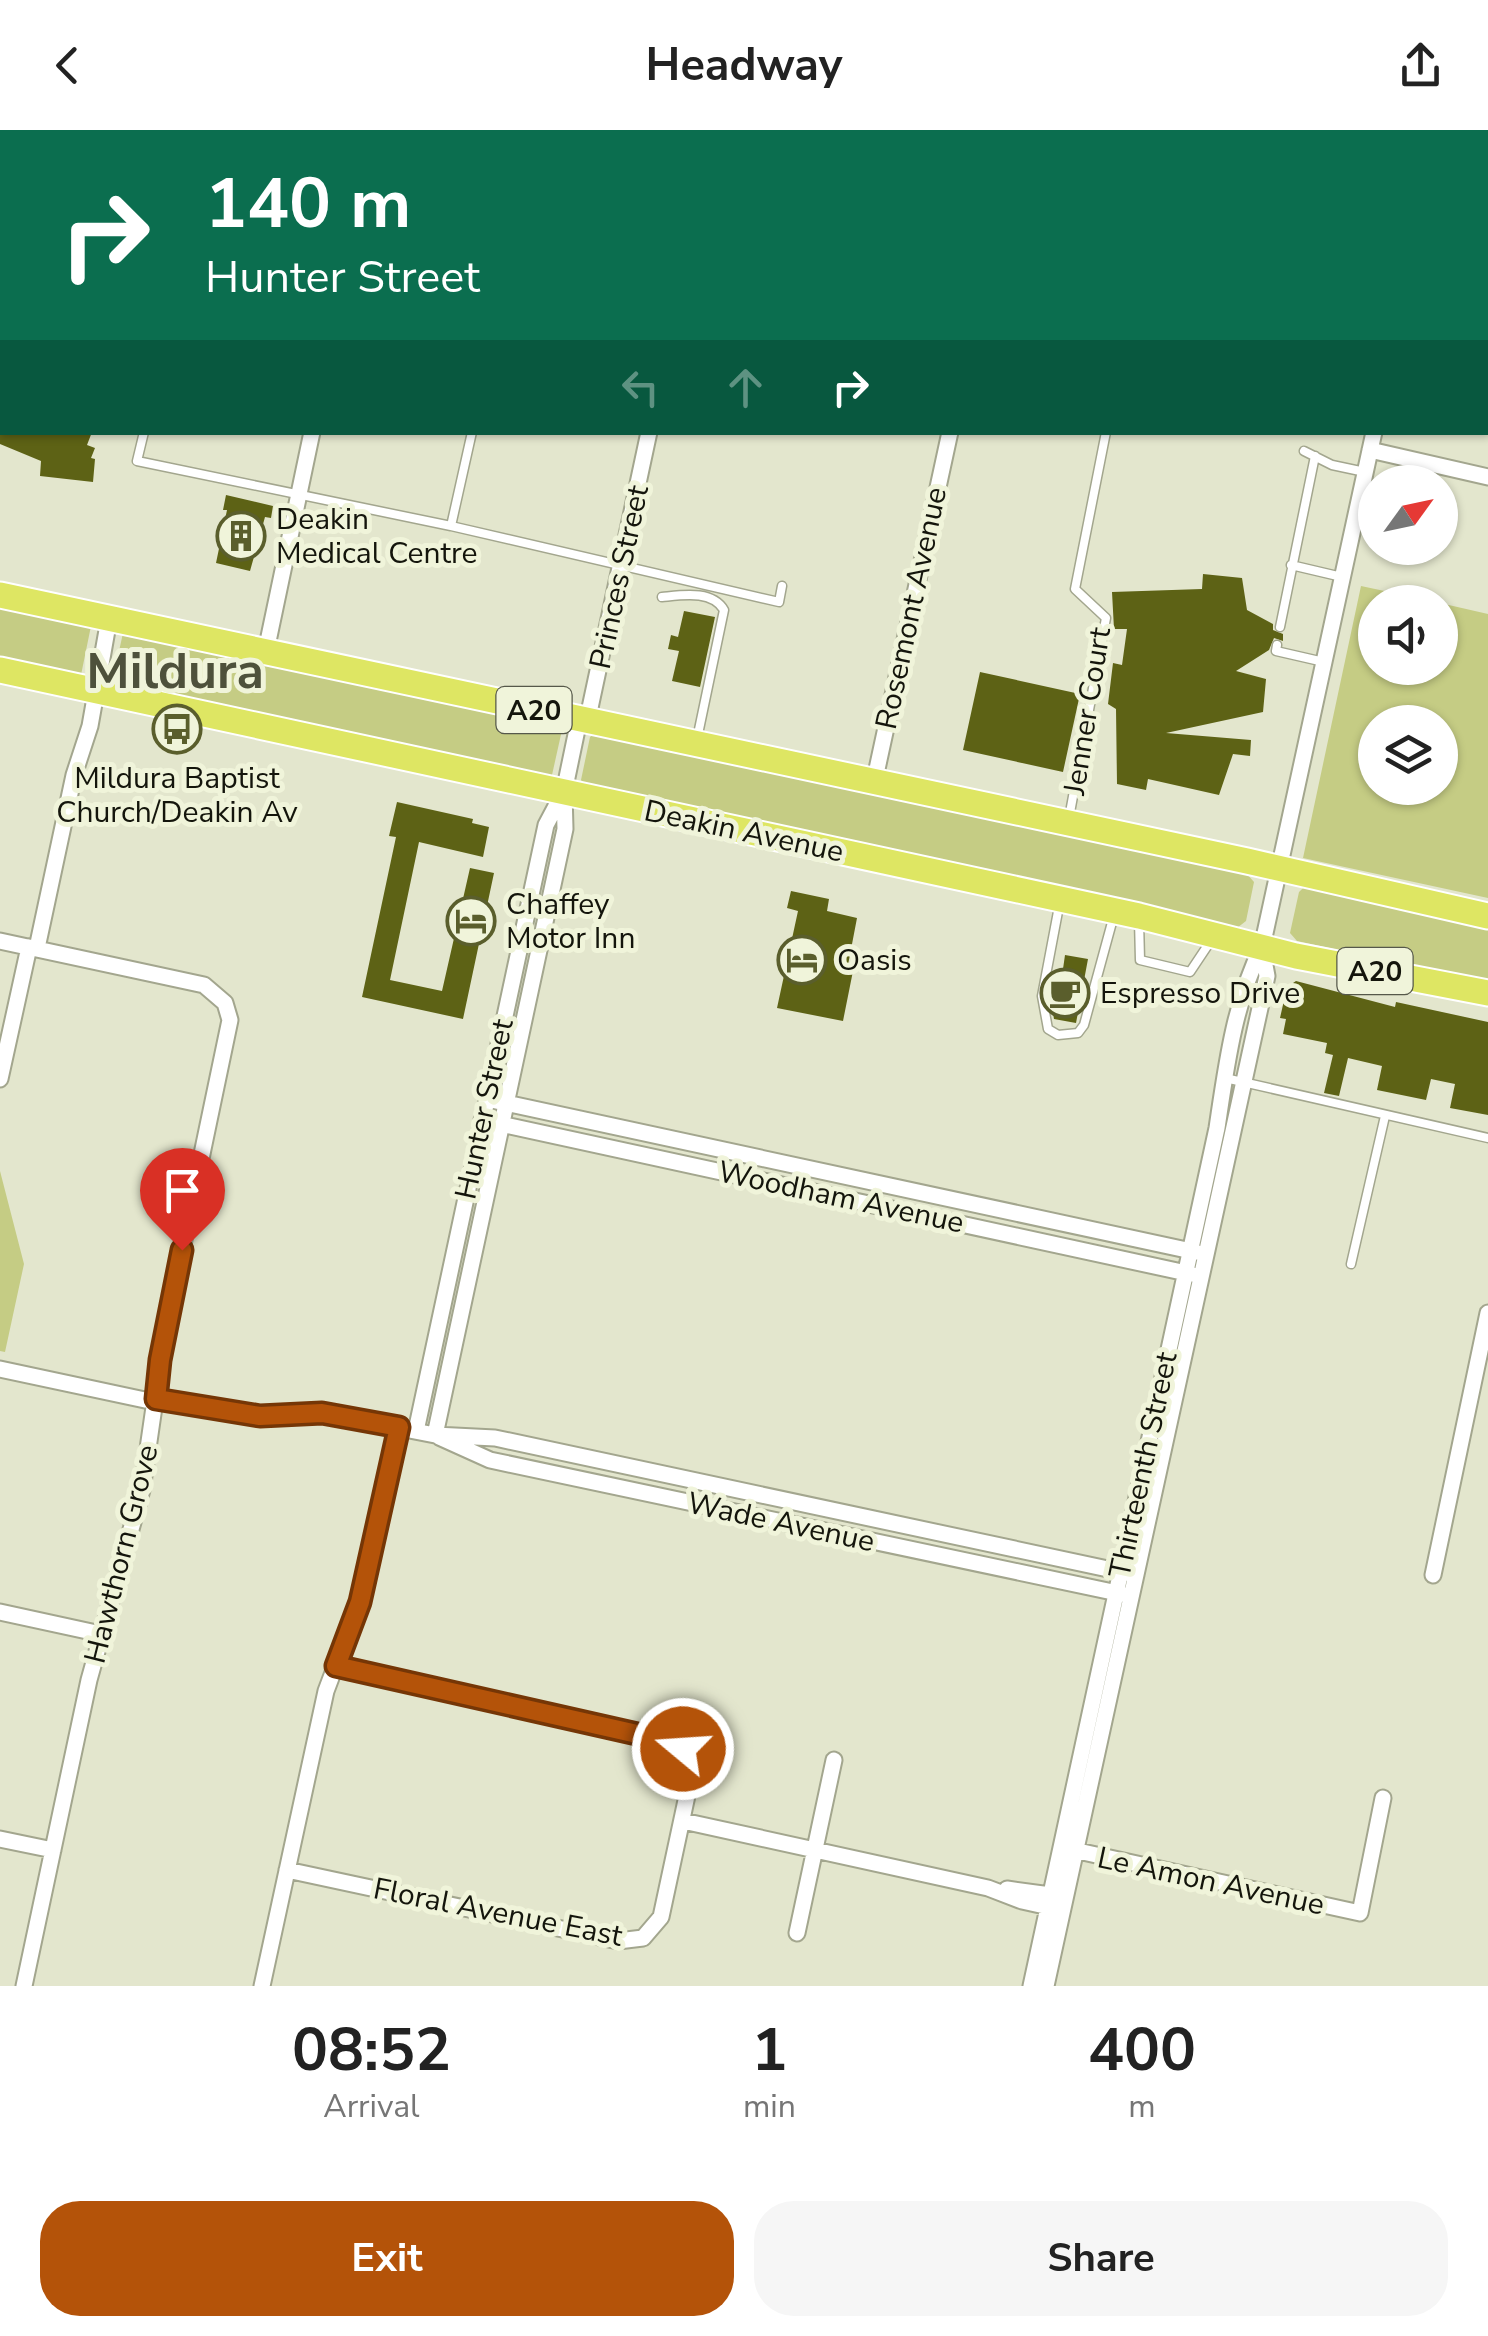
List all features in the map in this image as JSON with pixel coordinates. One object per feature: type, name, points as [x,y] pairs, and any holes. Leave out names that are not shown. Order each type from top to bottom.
[{"type":"highway","name":"A20","points":[[0,595],[1488,916]]},
{"type":"highway","name":"Deakin Avenue","points":[[0,670],[1488,993]]},
{"type":"street","points":[[266,652],[311,435]]},
{"type":"street","name":"Princes Street","points":[[584,721],[649,435]]},
{"type":"street","name":"Rosemont Avenue","points":[[874,784],[949,435]]},
{"type":"street","name":"Thirteenth Street","points":[[1367,465],[1373,435]]},
{"type":"street","points":[[1370,450],[1488,476]]},
{"type":"street","name":"Thirteenth Street","points":[[1198,1252],[1224,1078],[1247,979],[1262,947],[1358,504]]},
{"type":"street","points":[[0,1079],[90,726],[110,619]]},
{"type":"street","name":"Hunter Street","points":[[416,1431],[546,825],[564,792],[584,721]]},
{"type":"street","name":"Hunter Street","points":[[435,1435],[566,829],[564,792]]},
{"type":"street","points":[[0,940],[33,948]]},
{"type":"street","name":"Thirteenth Street","points":[[1032,1986],[1069,1849],[1198,1252],[1244,1082],[1266,976],[1262,947]]},
{"type":"street","name":"Hawthorn Grove","points":[[24,1986],[102,1634],[142,1490],[165,1331],[229,1029],[225,1003],[204,985],[33,948]]},
{"type":"street","name":"Woodham Avenue","points":[[487,1099],[1198,1252]]},
{"type":"street","name":"Woodham Avenue","points":[[482,1120],[1193,1274]]},
{"type":"street","points":[[1433,1575],[1488,1313]]},
{"type":"street","name":"Wade Avenue","points":[[0,1369],[145,1400],[260,1416],[322,1413],[435,1435],[495,1438],[1128,1573]]},
{"type":"street","points":[[262,1986],[326,1691],[360,1602],[399,1427]]},
{"type":"street","name":"Wade Avenue","points":[[435,1435],[490,1460],[1124,1594]]},
{"type":"street","points":[[0,1612],[102,1634]]},
{"type":"street","name":"Floral Avenue East","points":[[287,1870],[630,1941],[651,1932],[661,1917],[691,1766],[688,1755],[677,1744],[336,1666]]},
{"type":"street","points":[[797,1933],[834,1760]]},
{"type":"street","name":"Le Amon Avenue","points":[[1069,1849],[1360,1914],[1383,1798]]},
{"type":"street","points":[[683,1821],[1057,1902]]},
{"type":"street","points":[[0,1839],[54,1850]]},
{"type":"street","name":"Thirteenth Street","points":[[1046,1986],[1057,1902]]},
{"type":"lane","points":[[143,435],[137,461],[451,526],[779,602],[782,586]]},
{"type":"lane","points":[[451,526],[471,435]]},
{"type":"lane","name":"Jenner Court","points":[[1067,825],[1106,618],[1075,589],[1105,435]]},
{"type":"lane","points":[[1304,451],[1332,465],[1358,471]]},
{"type":"lane","points":[[1280,627],[1314,456]]},
{"type":"lane","points":[[1292,564],[1342,577]]},
{"type":"lane","points":[[662,597],[690,594],[714,599],[724,610],[696,745]]},
{"type":"lane","points":[[1277,645],[1276,651],[1324,662]]},
{"type":"lane","points":[[1060,899],[1042,996],[1048,1029],[1058,1035],[1078,1032],[1084,1024],[1127,913]]},
{"type":"lane","points":[[1127,913],[1140,960],[1190,972],[1214,935]]},
{"type":"lane","points":[[1224,1078],[1488,1138]]},
{"type":"lane","points":[[1351,1264],[1385,1116]]},
{"type":"green space","points":[[1358,600],[1358,685],[1458,685],[1458,607],[1488,614],[1488,898],[1303,858]]},
{"type":"green space","points":[[0,605],[91,626],[81,675],[0,661]]},
{"type":"green space","points":[[123,633],[559,725],[562,730],[552,775],[112,683]]},
{"type":"green space","points":[[595,733],[1247,874],[1254,882],[1246,921],[1237,928],[585,787],[581,780],[590,737]]},
{"type":"green space","points":[[1304,887],[1488,926],[1488,982],[1297,941],[1290,933],[1299,892]]},
{"type":"green space","points":[[0,1171],[24,1264],[5,1352],[0,1351]]},
{"type":"building","points":[[0,435],[91,435],[87,445],[95,448],[91,458],[95,459],[93,482],[40,476],[41,461],[0,444]]},
{"type":"building","name":"Deakin Medical Centre","points":[[226,495],[273,506],[271,518],[265,517],[250,571],[216,563],[227,510],[223,510]]},
{"type":"building","points":[[1203,574],[1242,578],[1247,610],[1273,624],[1273,630],[1283,634],[1283,641],[1274,638],[1269,650],[1236,671],[1266,679],[1263,712],[1166,733],[1251,740],[1250,756],[1233,754],[1219,795],[1148,779],[1146,790],[1117,784],[1116,709],[1108,704],[1113,663],[1122,665],[1127,629],[1114,629],[1112,592],[1202,589]]},
{"type":"building","points":[[684,611],[715,617],[700,687],[672,681],[679,651],[668,649],[671,635],[678,637]]},
{"type":"building","points":[[980,672],[1080,694],[1063,772],[963,750]]},
{"type":"building","name":"Chaffey Motor Inn","points":[[397,802],[473,819],[472,823],[489,827],[483,857],[419,842],[390,980],[442,991],[470,868],[494,873],[463,1019],[362,997],[396,837],[389,836]]},
{"type":"building","points":[[791,891],[829,899],[827,911],[857,918],[848,965],[854,966],[843,1021],[777,1008],[798,911],[787,908]]},
{"type":"building","name":"Espresso Drive","points":[[1065,955],[1088,959],[1076,1023],[1054,1019],[1050,996],[1054,974],[1062,976]]},
{"type":"building","points":[[1296,981],[1395,1007],[1396,1002],[1488,1022],[1488,1115],[1450,1108],[1455,1084],[1431,1079],[1426,1100],[1377,1090],[1382,1066],[1348,1058],[1339,1096],[1324,1093],[1333,1055],[1325,1053],[1327,1043],[1283,1034],[1286,1019],[1280,1018],[1287,987]]},
{"type":"place","name":"Deakin Medical Centre","points":[[241,536]]},
{"type":"place","name":"Mildura Baptist Church/Deakin Av","points":[[177,729]]},
{"type":"place","name":"Chaffey Motor Inn","points":[[471,921]]},
{"type":"place","name":"Oasis","points":[[802,960]]},
{"type":"place","name":"Espresso Drive","points":[[1065,993]]},
{"type":"district","name":"Mildura","points":[[175,670]]},
{"type":"route","points":[[182,1250],[156,1399],[260,1416],[344,1415],[399,1427],[360,1602],[336,1666],[668,1741],[683,1749]]}]
